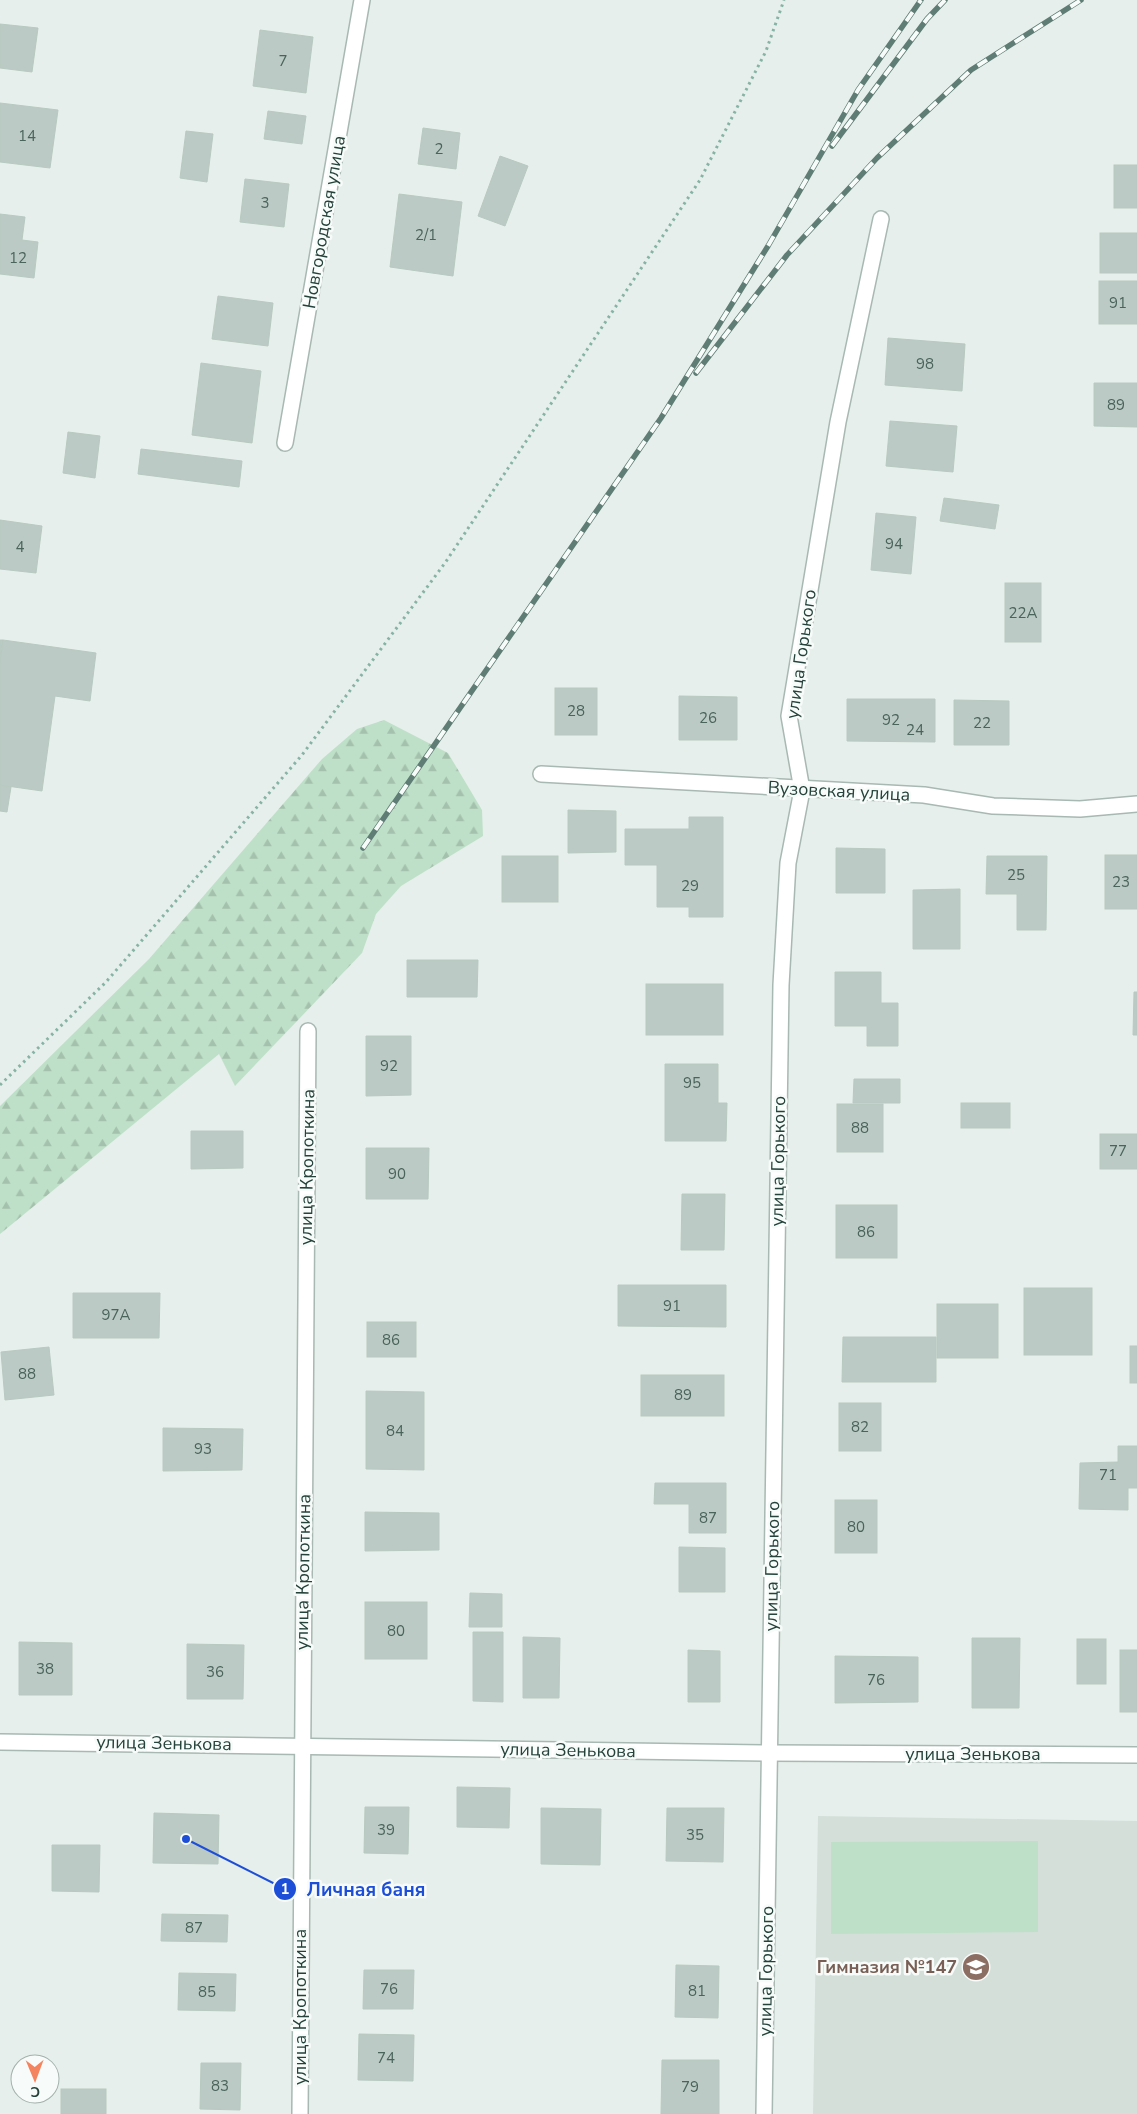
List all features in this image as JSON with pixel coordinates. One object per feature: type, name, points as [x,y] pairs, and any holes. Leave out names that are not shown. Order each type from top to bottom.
[{"type":"street","name":"Новгородская улица","points":[[286,443],[362,0]]},
{"type":"street","name":"улица Горького","points":[[764,2114],[781,985],[788,863],[802,790],[789,716],[838,422],[881,219]]},
{"type":"street","name":"Вузовская улица","points":[[541,774],[802,790],[924,795],[994,806],[1080,809],[1137,804]]},
{"type":"street","name":"улица Кропоткина","points":[[300,2114],[308,1031]]},
{"type":"street","name":"улица Зенькова","points":[[0,1742],[769,1753],[1137,1755]]},
{"type":"path","points":[[0,1085],[106,982],[302,755],[444,563],[700,180],[766,51],[784,0]]},
{"type":"shaded area","name":"Гимназия №147","points":[[818,1816],[1137,1821],[1137,2114],[813,2114]]},
{"type":"green space","points":[[384,720],[448,753],[482,810],[483,836],[401,886],[376,914],[362,953],[235,1086],[219,1054],[0,1234],[0,1106],[149,959],[322,759],[357,729]]},
{"type":"green space","points":[[1038,1841],[1038,1932],[831,1934],[831,1842]]},
{"type":"building","points":[[0,24],[38,28],[32,72],[0,68]]},
{"type":"building","points":[[260,30],[313,37],[306,93],[253,86]]},
{"type":"building","points":[[0,103],[58,110],[50,168],[0,162]]},
{"type":"building","points":[[268,111],[306,116],[302,144],[264,139]]},
{"type":"building","points":[[423,128],[460,133],[456,169],[418,164]]},
{"type":"building","points":[[186,131],[213,134],[207,182],[180,178]]},
{"type":"building","points":[[500,156],[528,166],[505,226],[478,216]]},
{"type":"building","points":[[1114,165],[1137,165],[1137,208],[1114,208]]},
{"type":"building","points":[[245,179],[289,184],[284,227],[240,222]]},
{"type":"building","points":[[399,194],[462,202],[453,276],[390,267]]},
{"type":"building","points":[[0,214],[25,217],[22,240],[38,242],[34,278],[0,274]]},
{"type":"building","points":[[1100,233],[1137,233],[1137,273],[1100,273]]},
{"type":"building","points":[[1099,281],[1137,281],[1137,324],[1099,324]]},
{"type":"building","points":[[218,296],[273,303],[268,346],[212,339]]},
{"type":"building","points":[[888,338],[965,344],[962,391],[885,385]]},
{"type":"building","points":[[201,363],[261,371],[252,443],[192,435]]},
{"type":"building","points":[[1094,383],[1137,383],[1137,427],[1094,426]]},
{"type":"building","points":[[890,421],[957,426],[953,472],[886,466]]},
{"type":"building","points":[[68,432],[100,436],[95,478],[63,473]]},
{"type":"building","points":[[141,449],[242,461],[239,487],[138,474]]},
{"type":"building","points":[[944,498],[999,505],[995,529],[940,521]]},
{"type":"building","points":[[876,513],[916,517],[911,574],[871,570]]},
{"type":"building","points":[[0,520],[42,526],[36,573],[0,569]]},
{"type":"building","points":[[1005,583],[1041,583],[1041,642],[1005,642]]},
{"type":"building","points":[[0,640],[3,640],[0,663]]},
{"type":"building","points":[[3,640],[96,653],[90,701],[55,696],[42,791],[0,785],[0,663]]},
{"type":"building","points":[[555,688],[597,688],[597,735],[555,735]]},
{"type":"building","points":[[679,696],[737,697],[737,740],[679,740]]},
{"type":"building","points":[[847,699],[935,699],[935,742],[847,741]]},
{"type":"building","points":[[954,700],[1009,701],[1009,745],[954,745]]},
{"type":"building","points":[[0,785],[11,787],[7,812],[0,811]]},
{"type":"building","points":[[568,810],[616,811],[616,852],[568,853]]},
{"type":"building","points":[[689,817],[723,817],[723,917],[689,917],[689,907],[657,907],[657,865],[625,865],[625,829],[689,829]]},
{"type":"building","points":[[836,848],[885,849],[885,893],[836,893]]},
{"type":"building","points":[[1105,855],[1137,855],[1137,909],[1105,909]]},
{"type":"building","points":[[502,856],[558,856],[558,902],[502,902]]},
{"type":"building","points":[[987,856],[1047,856],[1046,930],[1017,930],[1017,894],[986,894]]},
{"type":"building","points":[[960,889],[960,949],[913,949],[913,890]]},
{"type":"building","points":[[407,960],[478,960],[477,997],[407,997]]},
{"type":"building","points":[[835,972],[881,972],[881,1003],[898,1003],[898,1046],[867,1046],[867,1026],[835,1026]]},
{"type":"building","points":[[646,984],[723,984],[723,1035],[646,1035]]},
{"type":"building","points":[[1134,992],[1137,992],[1137,1035],[1133,1035]]},
{"type":"building","points":[[366,1036],[411,1036],[411,1095],[366,1096]]},
{"type":"building","points":[[665,1064],[718,1064],[718,1103],[727,1103],[726,1141],[665,1141]]},
{"type":"building","points":[[854,1079],[900,1079],[900,1103],[853,1103]]},
{"type":"building","points":[[961,1103],[1010,1103],[1010,1128],[961,1128]]},
{"type":"building","points":[[837,1104],[883,1104],[883,1152],[837,1152]]},
{"type":"building","points":[[191,1131],[243,1131],[243,1168],[191,1169]]},
{"type":"building","points":[[1100,1134],[1137,1134],[1137,1169],[1100,1169]]},
{"type":"building","points":[[366,1148],[429,1148],[428,1199],[366,1199]]},
{"type":"building","points":[[682,1194],[725,1194],[724,1250],[681,1250]]},
{"type":"building","points":[[836,1205],[897,1205],[897,1258],[836,1258]]},
{"type":"building","points":[[618,1285],[726,1285],[726,1327],[618,1326]]},
{"type":"building","points":[[1024,1288],[1092,1288],[1092,1355],[1024,1355]]},
{"type":"building","points":[[73,1293],[160,1293],[159,1338],[73,1338]]},
{"type":"building","points":[[937,1304],[998,1304],[998,1358],[937,1358]]},
{"type":"building","points":[[367,1322],[416,1322],[416,1357],[367,1357]]},
{"type":"building","points":[[843,1337],[936,1337],[936,1382],[842,1382]]},
{"type":"building","points":[[1130,1346],[1137,1346],[1137,1383],[1130,1383]]},
{"type":"building","points":[[49,1347],[54,1395],[5,1400],[1,1352]]},
{"type":"building","points":[[641,1375],[724,1375],[724,1416],[641,1416]]},
{"type":"building","points":[[366,1391],[424,1392],[424,1470],[366,1469]]},
{"type":"building","points":[[839,1403],[881,1403],[881,1451],[839,1451]]},
{"type":"building","points":[[163,1428],[243,1429],[242,1470],[163,1471]]},
{"type":"building","points":[[1118,1446],[1137,1446],[1137,1488],[1128,1488],[1128,1510],[1079,1509],[1080,1463],[1118,1462]]},
{"type":"building","points":[[655,1483],[726,1483],[726,1533],[689,1533],[689,1504],[654,1504]]},
{"type":"building","points":[[835,1500],[877,1500],[877,1553],[835,1553]]},
{"type":"building","points":[[365,1512],[439,1513],[439,1550],[365,1551]]},
{"type":"building","points":[[679,1547],[725,1548],[725,1592],[679,1592]]},
{"type":"building","points":[[470,1593],[502,1594],[502,1627],[469,1627]]},
{"type":"building","points":[[365,1602],[427,1602],[427,1659],[365,1659]]},
{"type":"building","points":[[473,1632],[503,1632],[503,1702],[473,1701]]},
{"type":"building","points":[[523,1637],[560,1638],[559,1698],[523,1698]]},
{"type":"building","points":[[972,1638],[1020,1638],[1019,1708],[972,1708]]},
{"type":"building","points":[[1077,1639],[1106,1639],[1106,1684],[1077,1684]]},
{"type":"building","points":[[19,1642],[72,1643],[72,1695],[19,1695]]},
{"type":"building","points":[[187,1644],[244,1645],[243,1699],[187,1699]]},
{"type":"building","points":[[688,1650],[720,1651],[720,1702],[688,1702]]},
{"type":"building","points":[[1120,1650],[1137,1650],[1137,1712],[1120,1712]]},
{"type":"building","points":[[835,1656],[918,1657],[918,1702],[835,1703]]},
{"type":"building","points":[[457,1787],[510,1788],[509,1828],[457,1827]]},
{"type":"building","points":[[365,1807],[409,1807],[408,1854],[364,1853]]},
{"type":"building","points":[[541,1808],[601,1809],[600,1865],[541,1864]]},
{"type":"building","points":[[667,1808],[724,1808],[723,1862],[666,1861]]},
{"type":"building","points":[[154,1813],[219,1815],[218,1864],[153,1863]]},
{"type":"building","points":[[52,1845],[100,1845],[99,1892],[52,1891]]},
{"type":"building","points":[[162,1914],[228,1915],[227,1942],[161,1941]]},
{"type":"building","points":[[676,1965],[719,1966],[718,2018],[675,2017]]},
{"type":"building","points":[[364,1970],[414,1970],[413,2009],[363,2009]]},
{"type":"building","points":[[179,1973],[236,1974],[235,2011],[178,2010]]},
{"type":"building","points":[[359,2034],[414,2035],[413,2081],[358,2080]]},
{"type":"building","points":[[662,2060],[719,2060],[719,2114],[661,2114]]},
{"type":"building","points":[[201,2063],[241,2063],[240,2110],[200,2109]]},
{"type":"building","points":[[61,2089],[106,2089],[106,2114],[61,2114]]},
{"type":"railway","points":[[363,848],[661,418],[768,246],[858,90],[921,0]]},
{"type":"railway","points":[[832,146],[927,19],[945,0]]},
{"type":"railway","points":[[696,373],[787,255],[877,158],[971,70],[1081,0]]},
{"type":"place","name":"Личная баня","points":[[186,1839]]},
{"type":"place","name":"Гимназия №147","points":[[976,1967]]}]
